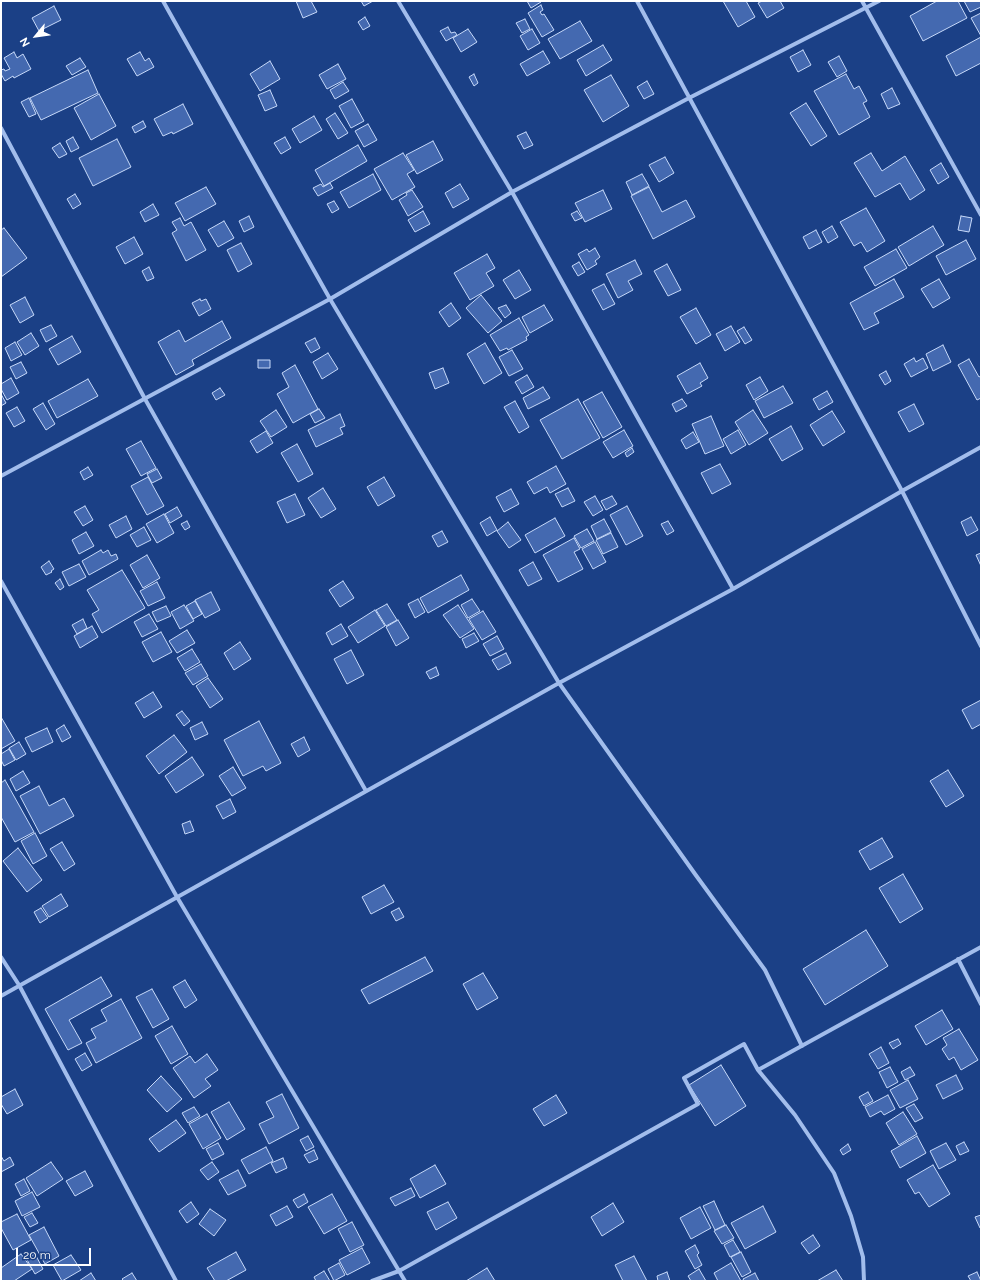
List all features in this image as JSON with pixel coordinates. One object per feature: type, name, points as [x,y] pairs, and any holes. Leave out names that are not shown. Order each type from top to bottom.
[{"type":"street","points":[[163,1],[330,299],[559,683],[765,970],[802,1046]]},
{"type":"street","points":[[398,1],[512,192],[733,589]]},
{"type":"street","points":[[637,1],[902,491],[981,646]]},
{"type":"street","points":[[862,1],[981,215]]},
{"type":"street","points":[[1,476],[330,299],[512,192],[689,98],[879,1]]},
{"type":"street","points":[[1,128],[145,399],[366,791]]},
{"type":"street","points":[[1,996],[559,683],[733,589],[981,447]]},
{"type":"street","points":[[1,581],[177,897],[404,1281]]},
{"type":"street","points":[[758,1070],[981,947]]},
{"type":"street","points":[[1,957],[19,985],[176,1281]]},
{"type":"street","points":[[958,959],[981,1004]]},
{"type":"street","points":[[372,1281],[399,1271],[698,1104],[684,1078],[744,1044],[758,1070],[795,1115],[834,1173],[851,1216],[863,1257],[864,1281]]},
{"type":"building","points":[[296,1],[311,1],[317,12],[303,18]]},
{"type":"building","points":[[361,1],[373,1],[364,6]]},
{"type":"building","points":[[527,1],[541,1],[541,2],[531,8]]},
{"type":"building","points":[[723,1],[746,1],[755,17],[738,27]]},
{"type":"building","points":[[762,1],[780,1],[784,8],[767,18],[758,3]]},
{"type":"building","points":[[937,1],[958,1],[967,18],[923,41],[910,16]]},
{"type":"building","points":[[964,1],[981,1],[981,7],[970,12]]},
{"type":"building","points":[[541,5],[543,10],[540,12],[542,15],[544,14],[554,30],[542,37],[528,13]]},
{"type":"building","points":[[54,6],[61,20],[39,31],[32,18]]},
{"type":"building","points":[[981,13],[981,36],[971,18]]},
{"type":"building","points":[[365,17],[370,26],[363,30],[358,22]]},
{"type":"building","points":[[525,19],[530,29],[522,33],[516,23]]},
{"type":"building","points":[[580,21],[592,41],[560,59],[548,39]]},
{"type":"building","points":[[448,27],[451,33],[455,32],[457,35],[446,41],[440,31]]},
{"type":"building","points":[[468,29],[477,42],[461,52],[453,38]]},
{"type":"building","points":[[532,29],[540,43],[528,50],[520,36]]},
{"type":"building","points":[[981,37],[981,63],[956,76],[946,56]]},
{"type":"building","points":[[603,45],[612,60],[586,76],[577,60]]},
{"type":"building","points":[[803,50],[811,65],[798,72],[790,57]]},
{"type":"building","points":[[543,51],[550,63],[527,76],[520,64]]},
{"type":"building","points":[[14,52],[17,58],[23,54],[31,69],[5,81],[1,74],[1,70],[4,69],[5,71],[10,69],[4,58]]},
{"type":"building","points":[[140,52],[145,61],[149,58],[154,67],[137,76],[127,59]]},
{"type":"building","points":[[839,56],[847,71],[837,77],[828,62]]},
{"type":"building","points":[[80,58],[86,67],[72,75],[66,66]]},
{"type":"building","points":[[270,61],[280,79],[260,91],[250,74]]},
{"type":"building","points":[[338,64],[346,79],[327,89],[319,75]]},
{"type":"building","points":[[88,70],[98,93],[41,120],[30,98]]},
{"type":"building","points":[[474,74],[478,83],[474,86],[469,77]]},
{"type":"building","points":[[846,74],[854,89],[859,86],[867,101],[863,103],[870,117],[839,135],[814,91]]},
{"type":"building","points":[[611,75],[629,106],[603,122],[584,90]]},
{"type":"building","points":[[647,81],[654,94],[644,99],[637,87]]},
{"type":"building","points":[[343,82],[349,91],[335,99],[330,90]]},
{"type":"building","points":[[892,88],[900,104],[888,109],[881,94]]},
{"type":"building","points":[[270,90],[277,106],[265,111],[258,95]]},
{"type":"building","points":[[99,94],[116,126],[91,140],[74,108]]},
{"type":"building","points":[[29,98],[36,114],[29,117],[21,102]]},
{"type":"building","points":[[352,99],[364,121],[351,128],[339,106]]},
{"type":"building","points":[[806,103],[827,136],[811,146],[790,113]]},
{"type":"building","points":[[183,104],[193,124],[173,134],[172,132],[163,136],[154,119]]},
{"type":"building","points":[[335,113],[348,133],[338,139],[326,119]]},
{"type":"building","points":[[314,116],[322,130],[300,143],[292,129]]},
{"type":"building","points":[[143,121],[146,127],[135,133],[132,127]]},
{"type":"building","points":[[368,124],[377,140],[364,147],[355,131]]},
{"type":"building","points":[[526,132],[533,145],[524,149],[517,136]]},
{"type":"building","points":[[73,137],[79,148],[71,152],[66,141]]},
{"type":"building","points":[[285,137],[291,148],[281,154],[274,143]]},
{"type":"building","points":[[117,139],[131,167],[93,186],[79,158]]},
{"type":"building","points":[[433,141],[443,160],[417,174],[406,155]]},
{"type":"building","points":[[60,143],[67,154],[59,158],[52,148]]},
{"type":"building","points":[[358,145],[367,161],[324,186],[315,170]]},
{"type":"building","points":[[403,153],[414,170],[407,174],[415,187],[392,200],[374,169]]},
{"type":"building","points":[[871,153],[882,171],[905,156],[925,190],[910,200],[900,183],[875,197],[854,163]]},
{"type":"building","points":[[665,157],[674,173],[659,182],[649,165]]},
{"type":"building","points":[[941,163],[949,177],[938,184],[930,170]]},
{"type":"building","points":[[373,174],[381,190],[349,208],[340,192]]},
{"type":"building","points":[[642,174],[649,186],[632,195],[626,182]]},
{"type":"building","points":[[330,183],[333,188],[318,196],[313,188],[321,184],[323,187]]},
{"type":"building","points":[[460,184],[469,199],[453,208],[445,193]]},
{"type":"building","points":[[206,187],[216,204],[185,221],[175,203]]},
{"type":"building","points":[[649,187],[662,212],[686,200],[695,217],[653,239],[631,196]]},
{"type":"building","points":[[412,190],[423,207],[408,216],[399,200],[407,195],[406,193]]},
{"type":"building","points":[[603,190],[612,209],[585,222],[575,203]]},
{"type":"building","points":[[75,194],[81,204],[73,209],[67,199]]},
{"type":"building","points":[[334,201],[339,209],[332,213],[327,204]]},
{"type":"building","points":[[153,204],[159,215],[145,222],[140,212]]},
{"type":"building","points":[[866,208],[885,241],[867,252],[861,242],[854,246],[840,222]]},
{"type":"building","points":[[423,211],[430,224],[415,232],[408,220]]},
{"type":"building","points":[[577,211],[582,218],[575,221],[571,214]]},
{"type":"building","points":[[249,216],[254,227],[244,232],[239,221]]},
{"type":"building","points":[[961,216],[972,218],[969,232],[958,230]]},
{"type":"building","points":[[180,218],[184,226],[191,222],[206,250],[186,261],[172,233],[177,230],[172,222]]},
{"type":"building","points":[[224,221],[234,238],[218,247],[208,230]]},
{"type":"building","points":[[832,226],[838,237],[828,243],[822,232]]},
{"type":"building","points":[[933,226],[944,245],[909,266],[898,247]]},
{"type":"building","points":[[4,228],[27,258],[1,277],[1,230]]},
{"type":"building","points":[[816,230],[822,242],[809,249],[803,237]]},
{"type":"building","points":[[134,237],[143,254],[125,264],[116,247]]},
{"type":"building","points":[[966,240],[976,259],[946,275],[936,256]]},
{"type":"building","points":[[241,243],[252,264],[238,272],[227,250]]},
{"type":"building","points":[[595,248],[600,257],[595,261],[597,264],[587,270],[578,254],[587,249],[589,252]]},
{"type":"building","points":[[896,249],[907,268],[875,286],[864,267]]},
{"type":"building","points":[[487,254],[495,268],[486,273],[494,286],[470,300],[454,273]]},
{"type":"building","points":[[635,260],[642,274],[628,281],[633,290],[618,298],[606,274]]},
{"type":"building","points":[[579,262],[585,272],[578,276],[572,266]]},
{"type":"building","points":[[667,264],[681,290],[668,296],[654,271]]},
{"type":"building","points":[[149,267],[154,278],[147,281],[142,271]]},
{"type":"building","points":[[519,270],[531,290],[515,299],[503,280]]},
{"type":"building","points":[[894,279],[904,297],[874,313],[879,323],[864,330],[850,303]]},
{"type":"building","points":[[939,279],[950,298],[933,308],[921,289]]},
{"type":"building","points":[[604,284],[615,304],[603,310],[592,290]]},
{"type":"building","points":[[481,295],[502,321],[488,333],[466,308]]},
{"type":"building","points":[[25,297],[34,315],[20,323],[10,305]]},
{"type":"building","points":[[200,299],[201,301],[206,299],[211,309],[199,316],[192,303]]},
{"type":"building","points":[[451,303],[461,318],[449,327],[439,312]]},
{"type":"building","points":[[506,305],[511,313],[505,318],[498,308]]},
{"type":"building","points":[[544,305],[553,320],[530,333],[522,317]]},
{"type":"building","points":[[696,308],[711,335],[696,344],[680,317]]},
{"type":"building","points":[[519,318],[529,335],[526,337],[527,340],[508,350],[507,348],[500,351],[490,335]]},
{"type":"building","points":[[222,321],[231,338],[192,360],[194,365],[176,375],[158,342],[179,330],[185,342]]},
{"type":"building","points":[[51,325],[57,336],[46,342],[40,330]]},
{"type":"building","points":[[731,326],[740,342],[725,351],[716,334]]},
{"type":"building","points":[[744,327],[752,340],[745,344],[737,331]]},
{"type":"building","points":[[31,333],[39,346],[25,355],[17,342]]},
{"type":"building","points":[[72,336],[81,352],[58,365],[49,349]]},
{"type":"building","points":[[315,338],[320,348],[311,353],[305,343]]},
{"type":"building","points":[[15,342],[22,355],[11,361],[5,348]]},
{"type":"building","points":[[485,343],[502,373],[484,384],[467,354]]},
{"type":"building","points":[[943,345],[951,362],[933,371],[926,354]]},
{"type":"building","points":[[512,350],[523,369],[509,376],[499,357]]},
{"type":"building","points":[[328,353],[338,369],[322,379],[313,362]]},
{"type":"building","points":[[914,358],[916,362],[923,358],[928,368],[911,377],[904,364]]},
{"type":"building","points":[[969,359],[979,377],[981,376],[981,398],[977,400],[958,365]]},
{"type":"building","points":[[258,360],[270,360],[270,368],[258,368]]},
{"type":"building","points":[[21,362],[27,373],[16,379],[10,367]]},
{"type":"building","points":[[700,363],[708,378],[700,383],[702,386],[687,394],[677,376]]},
{"type":"building","points":[[295,365],[318,409],[293,423],[277,394],[289,387],[282,373]]},
{"type":"building","points":[[443,368],[449,383],[435,389],[429,373]]},
{"type":"building","points":[[886,371],[891,381],[885,385],[879,375]]},
{"type":"building","points":[[527,375],[534,387],[522,394],[515,382]]},
{"type":"building","points":[[760,377],[768,391],[754,400],[746,385]]},
{"type":"building","points":[[11,378],[19,393],[7,400],[1,389],[1,384]]},
{"type":"building","points":[[88,379],[98,396],[57,418],[48,401]]},
{"type":"building","points":[[783,386],[793,403],[764,418],[755,401]]},
{"type":"building","points":[[543,387],[550,398],[528,409],[523,398]]},
{"type":"building","points":[[220,388],[225,395],[216,400],[212,393]]},
{"type":"building","points":[[827,391],[833,402],[819,410],[813,399]]},
{"type":"building","points":[[602,392],[622,427],[603,438],[583,402]]},
{"type":"building","points":[[1,394],[6,403],[1,406]]},
{"type":"building","points":[[578,399],[600,438],[562,459],[540,420]]},
{"type":"building","points":[[682,399],[687,406],[676,412],[672,404]]},
{"type":"building","points":[[515,401],[529,427],[519,433],[504,407]]},
{"type":"building","points":[[43,403],[55,424],[46,430],[33,409]]},
{"type":"building","points":[[914,404],[924,424],[909,432],[898,412]]},
{"type":"building","points":[[17,407],[25,421],[14,427],[6,413]]},
{"type":"building","points":[[319,409],[325,418],[315,423],[310,414]]},
{"type":"building","points":[[276,410],[287,427],[271,437],[260,421]]},
{"type":"building","points":[[753,410],[768,433],[749,445],[735,422]]},
{"type":"building","points":[[832,411],[845,432],[823,446],[810,425]]},
{"type":"building","points":[[340,414],[345,426],[340,428],[343,434],[316,447],[308,430]]},
{"type":"building","points":[[711,416],[724,446],[705,454],[692,424]]},
{"type":"building","points":[[791,426],[803,449],[782,461],[769,439]]},
{"type":"building","points":[[624,430],[633,446],[613,458],[603,442]]},
{"type":"building","points":[[738,430],[746,445],[731,454],[723,439]]},
{"type":"building","points":[[266,431],[273,443],[257,453],[250,441]]},
{"type":"building","points":[[693,432],[699,442],[686,449],[681,440]]},
{"type":"building","points":[[141,441],[156,468],[141,476],[126,449]]},
{"type":"building","points":[[297,444],[313,474],[298,482],[281,453]]},
{"type":"building","points":[[632,448],[634,452],[627,457],[625,453]]},
{"type":"building","points":[[720,464],[731,484],[712,494],[701,473]]},
{"type":"building","points":[[556,466],[566,484],[550,493],[547,487],[534,494],[527,482]]},
{"type":"building","points":[[88,467],[93,475],[84,480],[80,472]]},
{"type":"building","points":[[157,469],[162,478],[152,483],[147,474]]},
{"type":"building","points":[[148,477],[164,506],[147,515],[131,486]]},
{"type":"building","points":[[384,477],[395,496],[378,506],[367,487]]},
{"type":"building","points":[[323,488],[336,509],[321,518],[308,498]]},
{"type":"building","points":[[568,488],[575,501],[562,507],[555,494]]},
{"type":"building","points":[[511,489],[519,504],[504,512],[496,497]]},
{"type":"building","points":[[295,494],[305,515],[287,523],[277,502]]},
{"type":"building","points":[[595,496],[603,510],[593,516],[584,502]]},
{"type":"building","points":[[612,496],[617,504],[606,510],[601,501]]},
{"type":"building","points":[[85,506],[93,520],[83,526],[74,512]]},
{"type":"building","points":[[627,506],[643,536],[626,545],[610,515]]},
{"type":"building","points":[[177,507],[182,516],[170,523],[165,514]]},
{"type":"building","points":[[164,514],[174,533],[157,543],[146,524]]},
{"type":"building","points":[[126,516],[132,529],[116,538],[109,525]]},
{"type":"building","points":[[490,517],[497,530],[487,536],[480,523]]},
{"type":"building","points":[[971,517],[978,530],[967,536],[961,522]]},
{"type":"building","points":[[555,518],[565,536],[535,553],[525,535]]},
{"type":"building","points":[[604,519],[611,532],[597,539],[591,526]]},
{"type":"building","points":[[187,521],[190,527],[185,530],[181,524]]},
{"type":"building","points":[[668,521],[674,531],[667,535],[661,524]]},
{"type":"building","points":[[508,522],[521,540],[509,548],[497,531]]},
{"type":"building","points":[[144,527],[151,540],[137,547],[130,535]]},
{"type":"building","points":[[587,529],[594,541],[581,548],[574,536]]},
{"type":"building","points":[[442,531],[448,542],[438,547],[432,536]]},
{"type":"building","points":[[86,532],[94,546],[79,554],[72,540]]},
{"type":"building","points":[[611,533],[618,547],[603,554],[596,540]]},
{"type":"building","points":[[574,538],[580,549],[574,552],[583,569],[558,582],[543,555]]},
{"type":"building","points":[[595,542],[606,562],[593,569],[582,549]]},
{"type":"building","points":[[101,550],[103,553],[108,550],[111,556],[116,554],[118,559],[89,575],[82,561]]},
{"type":"building","points":[[981,553],[981,566],[976,555]]},
{"type":"building","points":[[147,555],[160,578],[143,588],[130,565]]},
{"type":"building","points":[[49,561],[54,569],[46,575],[41,567]]},
{"type":"building","points":[[533,562],[542,579],[528,586],[519,570]]},
{"type":"building","points":[[79,564],[86,577],[69,586],[62,572]]},
{"type":"building","points":[[122,570],[145,608],[102,633],[92,614],[99,610],[87,590]]},
{"type":"building","points":[[461,575],[469,590],[428,613],[420,598]]},
{"type":"building","points":[[60,579],[64,587],[60,590],[55,583]]},
{"type":"building","points":[[343,581],[354,598],[340,607],[329,590]]},
{"type":"building","points":[[157,582],[165,598],[148,606],[140,591]]},
{"type":"building","points":[[211,592],[220,610],[205,618],[195,600]]},
{"type":"building","points":[[418,599],[425,612],[415,618],[408,604]]},
{"type":"building","points":[[472,599],[480,611],[468,618],[461,605]]},
{"type":"building","points":[[195,601],[202,614],[193,619],[186,606]]},
{"type":"building","points":[[387,604],[397,620],[386,626],[376,610]]},
{"type":"building","points":[[184,605],[194,621],[180,629],[171,612]]},
{"type":"building","points":[[458,605],[474,629],[460,638],[443,615]]},
{"type":"building","points":[[166,606],[171,616],[157,622],[152,612]]},
{"type":"building","points":[[375,610],[385,626],[358,643],[348,627]]},
{"type":"building","points":[[483,611],[496,632],[482,640],[469,619]]},
{"type":"building","points":[[149,614],[158,629],[142,637],[134,622]]},
{"type":"building","points":[[83,619],[87,628],[77,634],[72,625]]},
{"type":"building","points":[[398,620],[409,638],[396,646],[386,627]]},
{"type":"building","points":[[341,624],[348,636],[332,645],[326,633]]},
{"type":"building","points":[[92,626],[98,637],[80,648],[74,636]]},
{"type":"building","points":[[187,630],[195,643],[177,653],[169,641]]},
{"type":"building","points":[[161,632],[172,652],[153,662],[142,642]]},
{"type":"building","points":[[474,633],[479,641],[466,648],[462,639]]},
{"type":"building","points":[[497,636],[504,649],[490,656],[483,644]]},
{"type":"building","points":[[240,642],[251,659],[234,670],[224,653]]},
{"type":"building","points":[[192,649],[200,662],[185,671],[177,658]]},
{"type":"building","points":[[351,650],[364,675],[347,684],[334,659]]},
{"type":"building","points":[[506,653],[511,663],[498,670],[492,660]]},
{"type":"building","points":[[201,664],[208,676],[193,685],[185,673]]},
{"type":"building","points":[[436,667],[439,675],[430,679],[426,672]]},
{"type":"building","points":[[208,678],[223,699],[210,708],[196,686]]},
{"type":"building","points":[[153,692],[162,707],[144,718],[135,703]]},
{"type":"building","points":[[981,700],[981,724],[972,729],[962,710]]},
{"type":"building","points":[[182,711],[190,721],[184,726],[176,715]]},
{"type":"building","points":[[1,717],[15,741],[1,749]]},
{"type":"building","points":[[259,721],[281,763],[266,771],[263,766],[243,776],[224,740]]},
{"type":"building","points":[[202,722],[208,734],[195,740],[190,728]]},
{"type":"building","points":[[64,725],[71,737],[62,742],[56,730]]},
{"type":"building","points":[[47,728],[53,742],[32,752],[25,738]]},
{"type":"building","points":[[174,735],[187,752],[159,774],[146,756]]},
{"type":"building","points":[[304,737],[310,750],[298,757],[291,744]]},
{"type":"building","points":[[19,742],[26,754],[16,760],[9,748]]},
{"type":"building","points":[[9,749],[15,760],[4,766],[1,760],[1,754]]},
{"type":"building","points":[[192,757],[204,775],[176,793],[165,776]]},
{"type":"building","points":[[233,767],[246,788],[232,796],[219,776]]},
{"type":"building","points":[[948,770],[964,796],[946,807],[930,781]]},
{"type":"building","points":[[23,771],[30,783],[16,791],[10,779]]},
{"type":"building","points":[[5,780],[34,832],[15,842],[1,817],[1,783]]},
{"type":"building","points":[[39,786],[49,806],[64,798],[74,816],[40,834],[20,796]]},
{"type":"building","points":[[230,799],[236,812],[223,819],[216,806]]},
{"type":"building","points":[[190,821],[194,831],[185,834],[182,824]]},
{"type":"building","points":[[35,833],[47,856],[33,864],[21,841]]},
{"type":"building","points":[[882,838],[893,857],[870,870],[859,851]]},
{"type":"building","points":[[62,842],[75,864],[64,871],[50,849]]},
{"type":"building","points":[[18,848],[42,880],[27,892],[3,861]]},
{"type":"building","points":[[903,874],[923,909],[900,923],[879,888]]},
{"type":"building","points":[[384,885],[394,902],[371,914],[362,897]]},
{"type":"building","points":[[61,894],[68,906],[49,917],[42,906]]},
{"type":"building","points":[[41,908],[48,918],[40,923],[34,912]]},
{"type":"building","points":[[399,908],[404,917],[396,921],[391,912]]},
{"type":"building","points":[[866,930],[888,966],[825,1005],[803,969]]},
{"type":"building","points":[[425,957],[433,971],[369,1004],[361,990]]},
{"type":"building","points":[[483,973],[498,998],[477,1010],[463,984]]},
{"type":"building","points":[[101,977],[112,996],[69,1020],[82,1043],[68,1050],[45,1009]]},
{"type":"building","points":[[185,980],[197,1000],[185,1008],[173,987]]},
{"type":"building","points":[[152,989],[169,1019],[153,1028],[136,997]]},
{"type":"building","points":[[121,999],[142,1038],[96,1063],[86,1043],[96,1038],[91,1029],[107,1021],[101,1010]]},
{"type":"building","points":[[942,1010],[953,1029],[926,1045],[915,1026]]},
{"type":"building","points":[[172,1026],[188,1054],[171,1064],[155,1036]]},
{"type":"building","points":[[959,1029],[978,1060],[961,1070],[954,1057],[949,1060],[942,1049],[947,1045],[943,1038]]},
{"type":"building","points":[[898,1039],[901,1044],[893,1049],[889,1043]]},
{"type":"building","points":[[881,1047],[889,1063],[878,1069],[869,1054]]},
{"type":"building","points":[[85,1053],[92,1065],[82,1071],[75,1059]]},
{"type":"building","points":[[207,1054],[218,1070],[205,1079],[211,1086],[194,1098],[173,1068],[190,1056],[195,1063]]},
{"type":"building","points":[[721,1065],[746,1106],[715,1126],[689,1085]]},
{"type":"building","points":[[890,1067],[898,1082],[887,1088],[879,1072]]},
{"type":"building","points":[[910,1067],[915,1075],[905,1080],[901,1072]]},
{"type":"building","points":[[956,1075],[963,1089],[943,1099],[936,1085]]},
{"type":"building","points":[[161,1076],[182,1099],[167,1112],[147,1090]]},
{"type":"building","points":[[908,1080],[918,1099],[900,1108],[890,1090]]},
{"type":"building","points":[[15,1089],[23,1105],[7,1114],[1,1104],[1,1097]]},
{"type":"building","points":[[868,1092],[873,1101],[864,1106],[859,1097]]},
{"type":"building","points":[[282,1094],[299,1128],[269,1144],[259,1124],[274,1117],[266,1102]]},
{"type":"building","points":[[556,1095],[567,1113],[544,1126],[533,1109]]},
{"type":"building","points":[[888,1095],[895,1109],[884,1115],[881,1111],[870,1117],[865,1107]]},
{"type":"building","points":[[229,1102],[245,1129],[227,1140],[211,1112]]},
{"type":"building","points":[[914,1104],[923,1118],[915,1122],[906,1108]]},
{"type":"building","points":[[194,1107],[200,1116],[188,1123],[182,1113]]},
{"type":"building","points":[[903,1112],[917,1134],[899,1145],[886,1123]]},
{"type":"building","points":[[207,1114],[221,1138],[203,1149],[189,1124]]},
{"type":"building","points":[[176,1120],[186,1133],[159,1152],[149,1139]]},
{"type":"building","points":[[308,1136],[314,1147],[306,1151],[300,1140]]},
{"type":"building","points":[[917,1136],[926,1153],[900,1168],[891,1151]]},
{"type":"building","points":[[964,1142],[969,1151],[960,1155],[956,1146]]},
{"type":"building","points":[[218,1143],[224,1154],[212,1160],[206,1149]]},
{"type":"building","points":[[946,1143],[956,1160],[939,1169],[930,1151]]},
{"type":"building","points":[[848,1144],[851,1150],[843,1155],[840,1150]]},
{"type":"building","points":[[266,1147],[273,1161],[249,1174],[241,1160]]},
{"type":"building","points":[[314,1150],[318,1159],[309,1163],[304,1155]]},
{"type":"building","points":[[1,1156],[4,1161],[10,1157],[14,1165],[1,1172]]},
{"type":"building","points":[[283,1158],[287,1168],[276,1173],[271,1163]]},
{"type":"building","points":[[51,1162],[63,1179],[37,1196],[26,1178]]},
{"type":"building","points":[[212,1162],[219,1172],[208,1180],[200,1170]]},
{"type":"building","points":[[435,1165],[446,1184],[420,1198],[410,1179]]},
{"type":"building","points":[[933,1165],[950,1194],[929,1207],[919,1192],[915,1194],[907,1180]]},
{"type":"building","points":[[238,1170],[246,1186],[228,1195],[219,1180]]},
{"type":"building","points":[[85,1171],[93,1186],[75,1196],[66,1181]]},
{"type":"building","points":[[24,1179],[30,1191],[21,1196],[15,1184]]},
{"type":"building","points":[[411,1188],[415,1196],[395,1206],[390,1198]]},
{"type":"building","points":[[32,1192],[40,1207],[22,1216],[15,1201]]},
{"type":"building","points":[[304,1194],[308,1202],[298,1208],[293,1200]]},
{"type":"building","points":[[332,1194],[347,1221],[324,1234],[308,1207]]},
{"type":"building","points":[[714,1201],[725,1225],[715,1230],[703,1206]]},
{"type":"building","points":[[191,1202],[199,1214],[187,1223],[179,1211]]},
{"type":"building","points":[[448,1202],[457,1218],[436,1230],[427,1212]]},
{"type":"building","points":[[613,1203],[624,1222],[602,1236],[591,1217]]},
{"type":"building","points":[[287,1206],[293,1217],[276,1226],[270,1215]]},
{"type":"building","points":[[763,1206],[776,1232],[745,1249],[731,1223]]},
{"type":"building","points":[[700,1207],[711,1228],[691,1239],[680,1218]]},
{"type":"building","points":[[210,1209],[226,1220],[214,1236],[199,1224]]},
{"type":"building","points":[[32,1213],[38,1223],[30,1227],[24,1217]]},
{"type":"building","points":[[17,1214],[31,1240],[13,1250],[1,1228],[1,1222]]},
{"type":"building","points":[[981,1215],[981,1228],[980,1228],[975,1217]]},
{"type":"building","points":[[352,1222],[364,1245],[350,1252],[338,1229]]},
{"type":"building","points":[[726,1225],[734,1238],[722,1244],[714,1231]]},
{"type":"building","points":[[44,1227],[59,1256],[45,1264],[29,1235]]},
{"type":"building","points":[[813,1235],[820,1246],[809,1254],[801,1243]]},
{"type":"building","points":[[733,1240],[740,1252],[730,1257],[724,1245]]},
{"type":"building","points":[[695,1245],[699,1253],[697,1255],[702,1265],[695,1269],[685,1251]]},
{"type":"building","points":[[362,1248],[370,1263],[347,1275],[339,1260]]},
{"type":"building","points":[[236,1252],[246,1270],[226,1281],[215,1281],[207,1268]]},
{"type":"building","points":[[741,1252],[751,1272],[742,1277],[731,1257]]},
{"type":"building","points":[[21,1254],[32,1269],[14,1281],[1,1281],[1,1268]]},
{"type":"building","points":[[35,1254],[43,1269],[35,1274],[26,1258]]},
{"type":"building","points":[[71,1255],[81,1270],[62,1281],[53,1265]]},
{"type":"building","points":[[634,1256],[647,1281],[623,1281],[615,1265]]},
{"type":"building","points":[[339,1263],[345,1275],[334,1281],[328,1269]]},
{"type":"building","points":[[731,1263],[741,1281],[718,1281],[714,1273]]},
{"type":"building","points":[[487,1268],[495,1281],[466,1281]]},
{"type":"building","points":[[699,1269],[706,1281],[691,1281],[688,1276]]},
{"type":"building","points":[[836,1270],[843,1281],[817,1281]]},
{"type":"building","points":[[324,1271],[330,1281],[316,1281],[314,1277]]},
{"type":"building","points":[[667,1272],[670,1281],[658,1281],[657,1276]]},
{"type":"building","points":[[977,1272],[981,1281],[971,1281],[968,1276]]},
{"type":"building","points":[[91,1273],[96,1281],[79,1281]]},
{"type":"building","points":[[132,1273],[137,1281],[124,1281],[122,1279]]},
{"type":"building","points":[[755,1273],[759,1281],[744,1281],[743,1279]]}]
